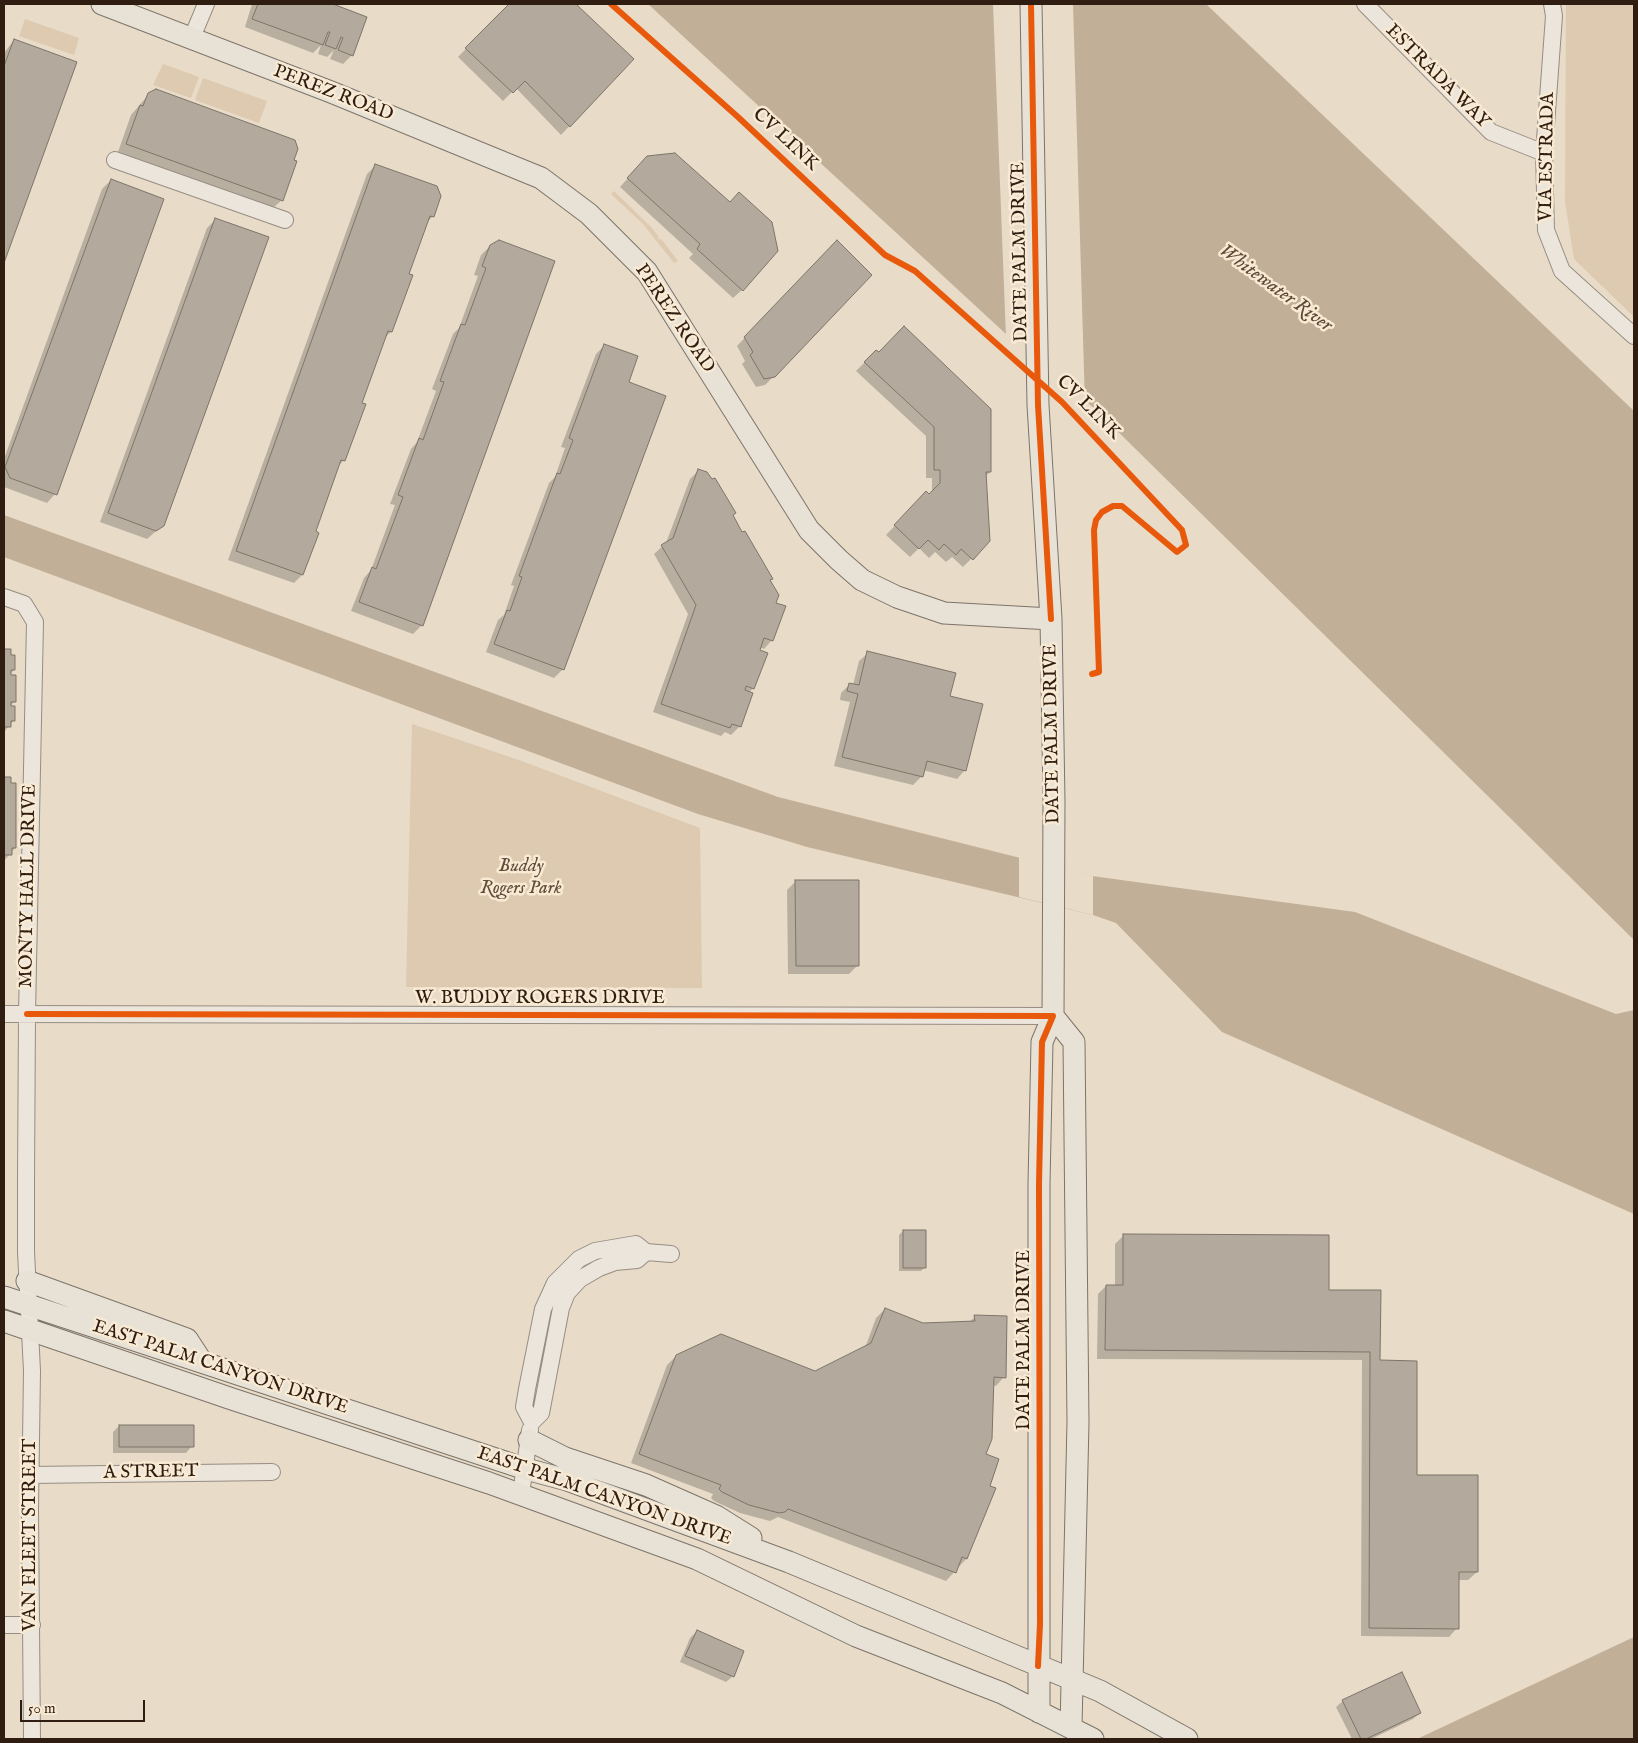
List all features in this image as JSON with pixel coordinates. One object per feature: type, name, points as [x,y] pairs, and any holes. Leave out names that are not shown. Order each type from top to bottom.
[{"type":"main road","name":"PEREZ ROAD","points":[[102,4],[191,40],[331,92],[541,178],[589,214],[647,272],[809,530],[862,580],[890,594],[944,613],[1051,620]]},
{"type":"main road","name":"DATE PALM DRIVE","points":[[1031,4],[1038,405],[1051,620],[1054,802],[1053,1016],[1042,1042],[1039,1184],[1039,1712]]},
{"type":"main road","points":[[1053,1016],[1074,1042],[1078,1422],[1071,1727]]},
{"type":"main road","points":[[27,1281],[187,1339],[202,1362]]},
{"type":"main road","name":"EAST PALM CANYON DRIVE","points":[[4,1297],[526,1469],[567,1480],[789,1562],[1100,1691],[1187,1739]]},
{"type":"main road","name":"EAST PALM CANYON DRIVE","points":[[4,1321],[521,1494],[696,1559],[856,1636],[1002,1693],[1093,1739]]},
{"type":"main road","points":[[531,1431],[565,1458],[646,1485],[716,1516],[789,1562]]},
{"type":"street","points":[[191,40],[206,4]]},
{"type":"street","name":"ESTRADA WAY","points":[[1365,4],[1491,132],[1544,153]]},
{"type":"street","name":"VIA ESTRADA","points":[[1552,4],[1554,16],[1544,153],[1546,230],[1562,271],[1634,336]]},
{"type":"street","points":[[115,160],[285,220]]},
{"type":"street","name":"MONTY HALL DRIVE","points":[[4,597],[24,604],[35,622],[26,1014],[27,1281],[30,1330]]},
{"type":"street","name":"W. BUDDY ROGERS DRIVE","points":[[4,1014],[1053,1016]]},
{"type":"street","points":[[521,1494],[531,1431],[541,1413],[561,1308],[567,1293],[580,1279],[614,1262],[637,1260],[646,1252],[671,1254]]},
{"type":"street","name":"VAN FLEET STREET","points":[[30,1330],[32,1371],[30,1475],[32,1739]]},
{"type":"street","name":"A STREET","points":[[30,1475],[272,1472]]},
{"type":"street","points":[[4,1625],[32,1625]]},
{"type":"green space","points":[[1566,4],[1634,4],[1634,317],[1574,259],[1565,201]]},
{"type":"green space","points":[[25,19],[79,38],[74,55],[19,36]]},
{"type":"green space","points":[[163,64],[199,77],[191,98],[153,85]]},
{"type":"green space","points":[[203,78],[267,101],[259,123],[195,100]]},
{"type":"green space","points":[[614,191],[651,227],[659,237],[657,238],[662,240],[678,261],[674,263],[643,224],[611,194]]},
{"type":"green space","name":"Buddy Rogers Park","points":[[412,724],[519,760],[700,828],[702,988],[406,987]]},
{"type":"water","name":"Whitewater River","points":[[648,4],[1206,4],[1634,411],[1634,940],[1095,409],[1006,334]]},
{"type":"water","points":[[4,515],[778,797],[1092,876],[1355,912],[1616,1014],[1634,1010],[1634,1214],[1222,1032],[1116,923],[1093,915],[807,847],[698,814],[4,557]]},
{"type":"water","points":[[1634,1637],[1634,1739],[1417,1739]]},
{"type":"pier","points":[[993,4],[1073,4],[1085,404],[1006,338]]},
{"type":"pier","points":[[1019,857],[1093,876],[1093,915],[1019,897]]},
{"type":"building","points":[[258,4],[333,4],[367,17],[353,56],[338,50],[343,38],[341,37],[336,49],[325,45],[330,32],[328,32],[323,45],[252,19]]},
{"type":"building","points":[[509,4],[576,4],[634,59],[570,127],[525,81],[513,93],[465,48]]},
{"type":"building","points":[[14,39],[77,62],[4,263],[4,66]]},
{"type":"building","points":[[156,89],[295,140],[298,149],[294,160],[297,161],[283,201],[126,144],[140,105],[143,106],[148,93]]},
{"type":"building","points":[[675,153],[730,202],[739,192],[772,222],[778,251],[743,291],[697,249],[700,244],[627,178],[647,156]]},
{"type":"building","points":[[375,164],[437,186],[441,196],[434,217],[430,216],[409,274],[413,275],[392,332],[388,331],[362,403],[366,404],[345,461],[341,460],[316,531],[319,533],[303,575],[236,551]]},
{"type":"building","points":[[111,179],[164,199],[57,495],[10,478],[5,467]]},
{"type":"building","points":[[215,218],[269,237],[164,526],[156,531],[108,513]]},
{"type":"building","points":[[499,240],[555,261],[423,626],[359,602],[372,567],[376,569],[403,497],[398,495],[419,438],[423,440],[444,382],[440,381],[461,324],[465,325],[486,268],[482,266],[490,245]]},
{"type":"building","points":[[837,240],[872,275],[775,377],[764,379],[750,355],[753,352],[744,337]]},
{"type":"building","points":[[904,326],[991,409],[991,472],[986,472],[990,541],[973,560],[961,549],[956,555],[944,544],[939,550],[928,540],[919,549],[894,525],[926,491],[929,494],[940,483],[940,470],[934,470],[934,427],[864,362],[876,350],[879,352]]},
{"type":"building","points":[[604,344],[638,356],[629,382],[666,396],[564,670],[494,644],[507,610],[510,611],[522,577],[519,576],[557,473],[560,474],[573,440],[569,438]]},
{"type":"building","points":[[698,469],[707,472],[712,479],[715,478],[736,513],[733,515],[742,532],[745,531],[773,579],[770,580],[779,595],[776,603],[786,606],[773,641],[764,638],[760,650],[768,653],[754,689],[746,686],[745,690],[753,693],[741,727],[732,724],[730,728],[661,704],[696,605],[661,545],[673,538]]},
{"type":"building","points":[[4,649],[11,649],[11,655],[15,655],[15,670],[11,670],[11,675],[16,675],[16,702],[11,702],[11,706],[15,706],[15,721],[11,721],[11,727],[4,727]]},
{"type":"building","points":[[867,651],[956,673],[950,696],[983,704],[966,771],[927,761],[923,777],[842,757],[858,694],[847,691],[849,683],[859,685]]},
{"type":"building","points":[[4,777],[11,777],[11,783],[16,783],[16,848],[12,848],[12,855],[4,855]]},
{"type":"building","points":[[795,880],[859,880],[859,966],[796,966]]},
{"type":"building","points":[[903,1230],[926,1230],[926,1268],[903,1268]]},
{"type":"building","points":[[1123,1234],[1329,1235],[1329,1290],[1381,1290],[1380,1360],[1417,1361],[1417,1475],[1478,1475],[1478,1572],[1459,1572],[1459,1629],[1369,1628],[1370,1352],[1105,1350],[1106,1285],[1123,1285]]},
{"type":"building","points":[[885,1308],[923,1323],[975,1321],[974,1315],[1007,1316],[1006,1378],[994,1377],[992,1439],[986,1454],[999,1459],[990,1486],[996,1488],[967,1559],[962,1557],[956,1573],[788,1509],[785,1512],[779,1513],[749,1505],[722,1492],[719,1489],[721,1485],[639,1454],[676,1355],[721,1334],[815,1371],[871,1343]]},
{"type":"building","points":[[119,1425],[194,1425],[194,1447],[119,1447]]},
{"type":"building","points":[[697,1630],[744,1651],[734,1677],[685,1656]]},
{"type":"building","points":[[1402,1672],[1421,1713],[1366,1739],[1361,1739],[1342,1700]]},
{"type":"cycle path","name":"CV LINK","points":[[611,4],[738,117],[885,255],[915,271],[1062,402],[1182,530],[1186,545],[1177,552],[1122,506],[1113,506],[1102,512],[1096,520],[1094,530],[1099,672],[1092,674]]},
{"type":"cycle path","points":[[1031,4],[1038,405],[1051,619]]},
{"type":"cycle path","points":[[27,1014],[1053,1016],[1042,1042],[1039,1184],[1040,1624],[1038,1666]]}]
